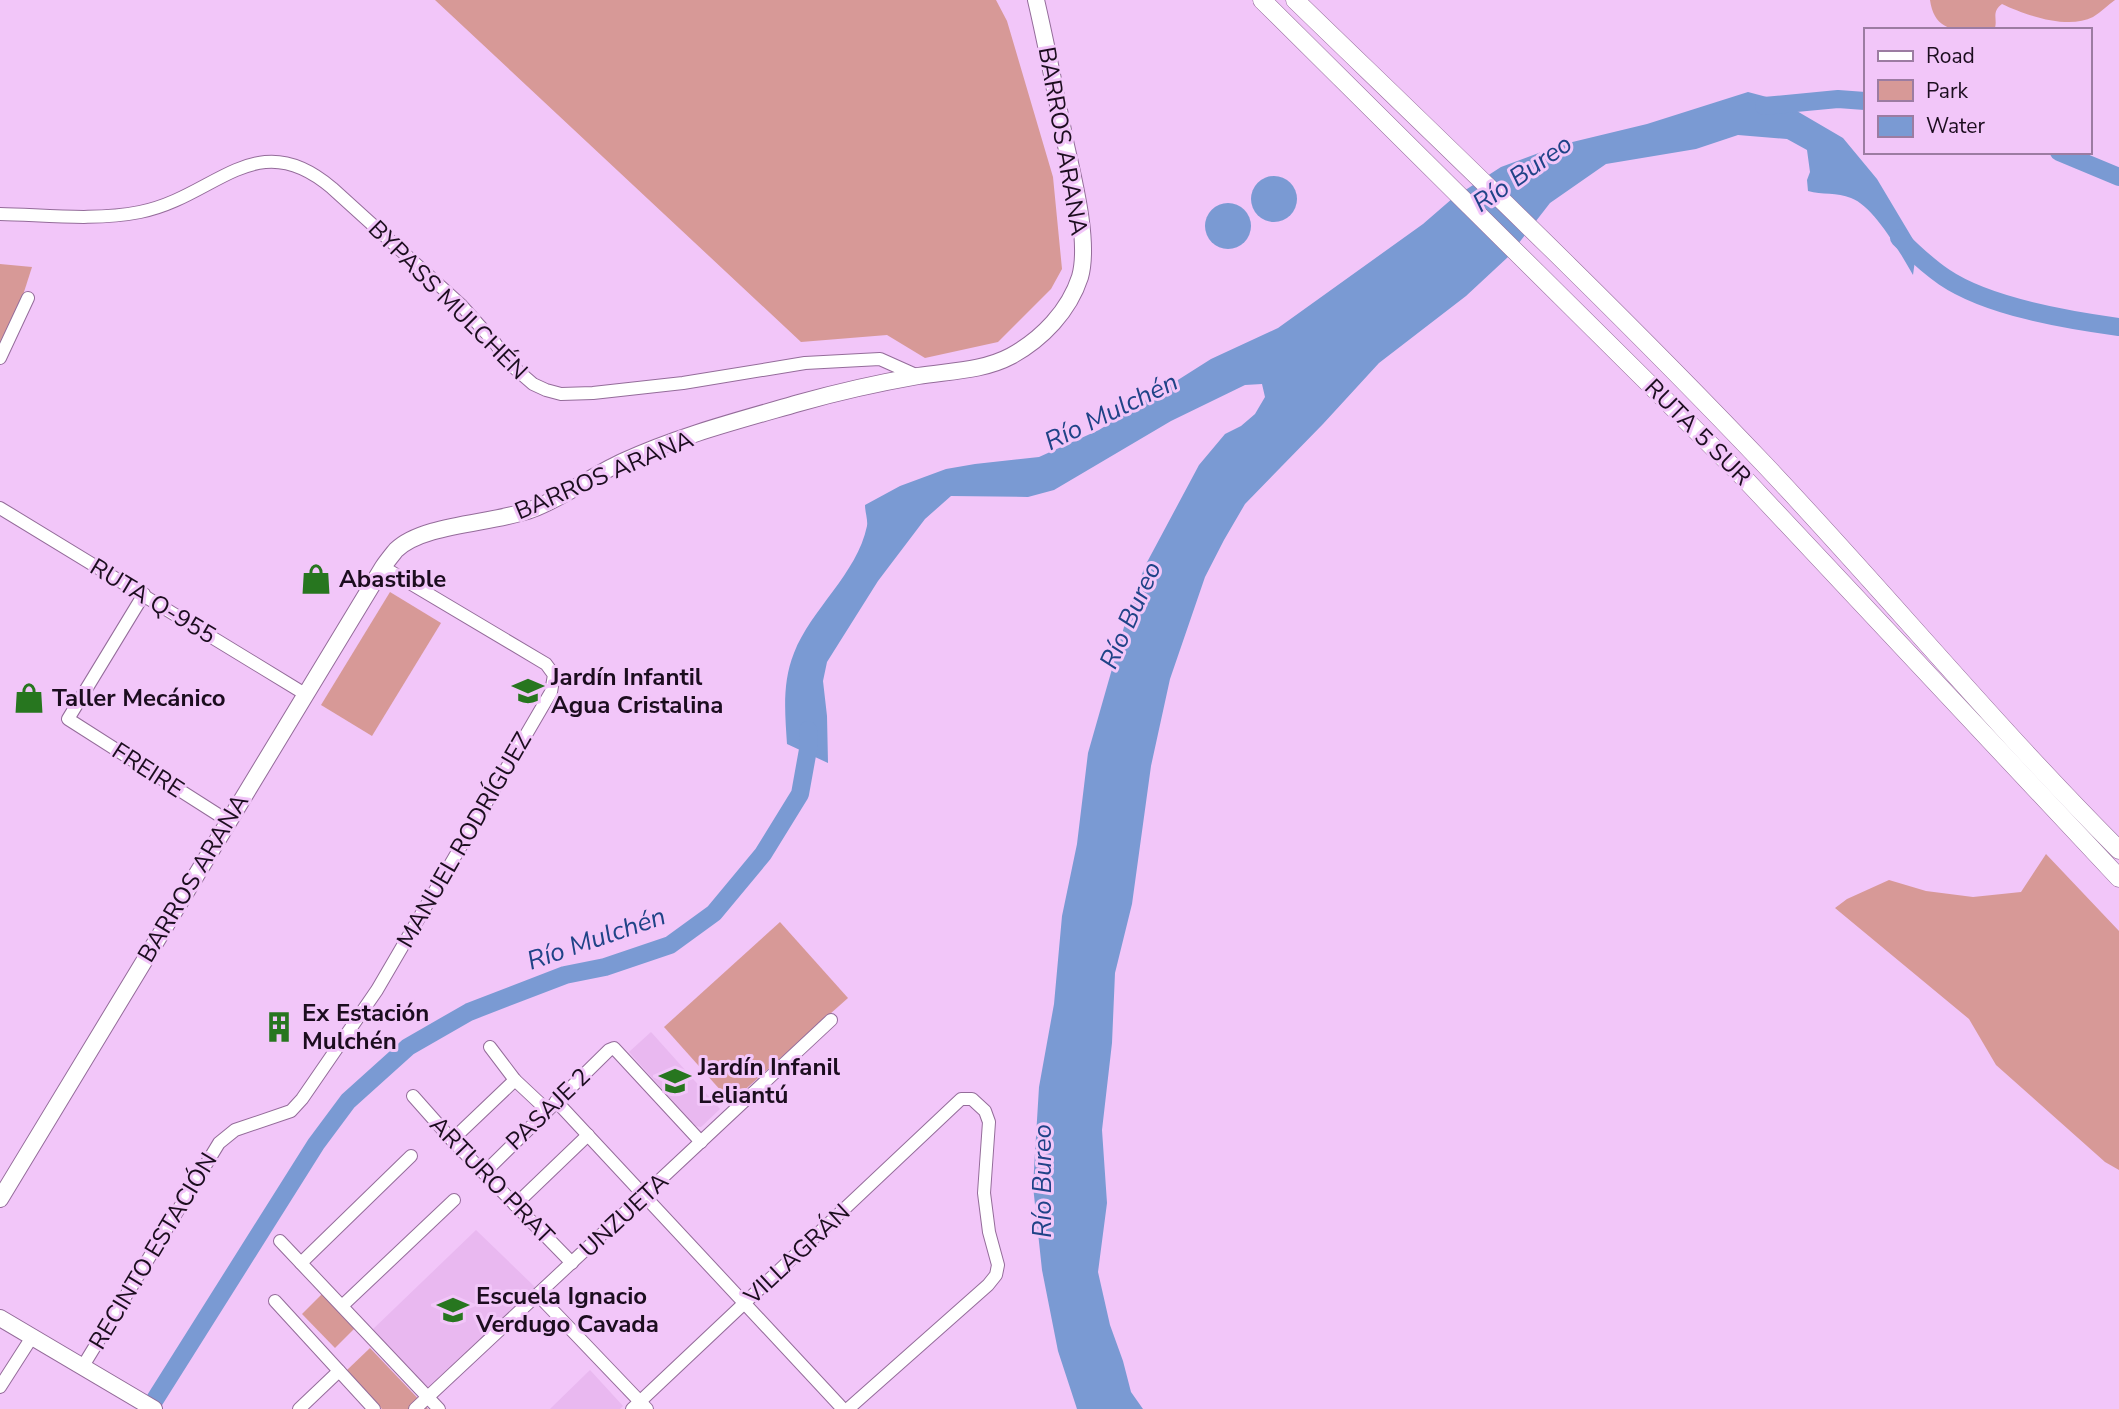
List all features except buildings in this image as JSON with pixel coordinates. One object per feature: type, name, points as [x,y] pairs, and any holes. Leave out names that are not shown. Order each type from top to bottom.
[{"type":"highway","name":"RUTA 5 SUR","points":[[1262,0],[1804,540],[2119,878]]},
{"type":"highway","name":"RUTA 5 SUR","points":[[1295,0],[1442,142],[1771,472],[2119,850]]},
{"type":"main road","name":"BARROS ARANA","points":[[0,1199],[383,566],[397,550],[412,540],[441,529],[502,519],[533,509],[620,463],[666,444],[802,402],[918,376],[984,366],[1012,355],[1048,329],[1065,307],[1079,280],[1082,261],[1077,199],[1036,0]]},
{"type":"main road","points":[[0,1318],[154,1409]]},
{"type":"street","name":"BYPASS MULCHÉN","points":[[0,214],[113,215],[141,212],[181,199],[250,164],[285,162],[311,172],[332,188],[461,305],[510,364],[533,384],[546,390],[561,394],[593,393],[683,383],[805,363],[880,359],[918,376]]},
{"type":"street","points":[[0,358],[28,298]]},
{"type":"street","name":"RUTA Q-955","points":[[0,509],[305,694]]},
{"type":"street","name":"MANUEL RODRÍGUEZ","points":[[225,1136],[235,1130],[292,1111],[302,1099],[377,990],[551,692],[554,675],[546,664],[383,566]]},
{"type":"street","name":"FREIRE","points":[[144,594],[68,719],[228,821]]},
{"type":"street","name":"UNZUETA","points":[[415,1409],[831,1020]]},
{"type":"street","points":[[490,1047],[515,1080],[588,1135],[843,1409]]},
{"type":"street","name":"PASAJE 2","points":[[484,1173],[551,1105],[614,1048],[701,1142]]},
{"type":"street","points":[[452,1140],[515,1080]]},
{"type":"street","name":"ARTURO PRAT","points":[[413,1096],[572,1263]]},
{"type":"street","name":"VILLAGRÁN","points":[[640,1407],[961,1099],[972,1099],[985,1111],[989,1122],[984,1193],[987,1222],[998,1270],[994,1279],[848,1409]]},
{"type":"street","points":[[515,1205],[588,1135]]},
{"type":"street","name":"RECINTO ESTACIÓN","points":[[83,1366],[174,1213],[225,1136]]},
{"type":"street","points":[[301,1263],[411,1156]]},
{"type":"street","points":[[342,1306],[454,1200]]},
{"type":"street","points":[[280,1241],[439,1409]]},
{"type":"street","points":[[538,1295],[640,1407]]},
{"type":"street","points":[[275,1301],[374,1409]]},
{"type":"street","points":[[0,1387],[32,1337]]},
{"type":"street","points":[[299,1409],[339,1371]]},
{"type":"shaded area","name":"Jardín Infanil Leliantú","points":[[651,1032],[720,1109],[701,1127],[695,1126],[629,1052]]},
{"type":"shaded area","name":"Escuela Ignacio Verdugo Cavada","points":[[476,1230],[536,1288],[428,1391],[370,1332]]},
{"type":"shaded area","points":[[590,1370],[623,1406],[620,1409],[550,1409]]},
{"type":"green space","points":[[435,0],[996,0],[1007,21],[1053,177],[1062,269],[1051,289],[998,342],[925,358],[887,335],[801,342]]},
{"type":"green space","points":[[1930,0],[2115,0],[2093,17],[2071,22],[2047,20],[2002,4],[1996,10],[1994,28],[1950,28],[1938,20]]},
{"type":"green space","points":[[0,264],[32,267],[7,345],[0,344]]},
{"type":"green space","points":[[390,592],[441,623],[372,736],[321,705]]},
{"type":"green space","points":[[2046,854],[2119,931],[2119,1170],[2105,1162],[1996,1065],[1969,1019],[1835,908],[1847,899],[1889,880],[1926,891],[1973,897],[2021,892]]},
{"type":"green space","points":[[780,922],[848,998],[731,1102],[664,1027]]},
{"type":"green space","points":[[322,1294],[355,1328],[335,1348],[302,1314]]},
{"type":"green space","points":[[370,1348],[428,1409],[382,1409],[346,1371]]},
{"type":"water","points":[[1748,92],[1778,100],[1843,138],[1877,179],[1917,246],[1913,275],[1869,210],[1846,196],[1808,191],[1807,180],[1810,172],[1807,150],[1787,139],[1738,135],[1696,149],[1606,164],[1550,203],[1508,257],[1466,296],[1379,363],[1245,504],[1205,577],[1170,679],[1151,766],[1132,904],[1115,973],[1112,1043],[1102,1130],[1107,1203],[1098,1272],[1110,1325],[1131,1392],[1143,1409],[1077,1409],[1058,1351],[1042,1270],[1033,1186],[1039,1087],[1054,1004],[1062,916],[1077,844],[1088,753],[1128,613],[1145,566],[1199,465],[1225,434],[1241,426],[1255,414],[1265,397],[1262,384],[1245,385],[1171,421],[1054,490],[1028,497],[951,496],[925,519],[878,581],[827,662],[823,681],[828,763],[787,744],[785,698],[788,676],[790,664],[802,637],[844,576],[862,543],[867,526],[865,505],[900,486],[946,469],[1039,457],[1099,430],[1211,359],[1278,328],[1423,224],[1453,198],[1501,167],[1560,145],[1647,124]]},
{"type":"water","points":[[1274,176],[1290,183],[1297,199],[1290,215],[1274,222],[1258,215],[1251,199],[1258,183]]},
{"type":"water","points":[[1228,203],[1244,210],[1251,226],[1244,242],[1228,249],[1212,242],[1205,226],[1212,210]]},
{"type":"waterway","name":"Río Bureo","points":[[1764,106],[1838,99],[1864,101]]},
{"type":"waterway","name":"Río Bureo","points":[[2064,154],[2119,177]]},
{"type":"waterway","name":"Río Bureo","points":[[1899,238],[1944,277],[1983,296],[2028,311],[2119,327]]},
{"type":"waterway","name":"Río Mulchén","points":[[149,1409],[316,1144],[348,1101],[408,1047],[469,1012],[565,975],[605,967],[670,945],[714,913],[763,854],[800,794],[809,744],[808,730]]},
{"type":"place","name":"Abastible","points":[[316,579]]},
{"type":"place","name":"Jardín Infantil Agua Cristalina","points":[[528,691]]},
{"type":"place","name":"Taller Mecánico","points":[[29,698]]},
{"type":"place","name":"Ex Estación Mulchén","points":[[279,1027]]},
{"type":"place","name":"Jardín Infanil Leliantú","points":[[675,1081]]},
{"type":"place","name":"Escuela Ignacio Verdugo Cavada","points":[[453,1310]]}]
